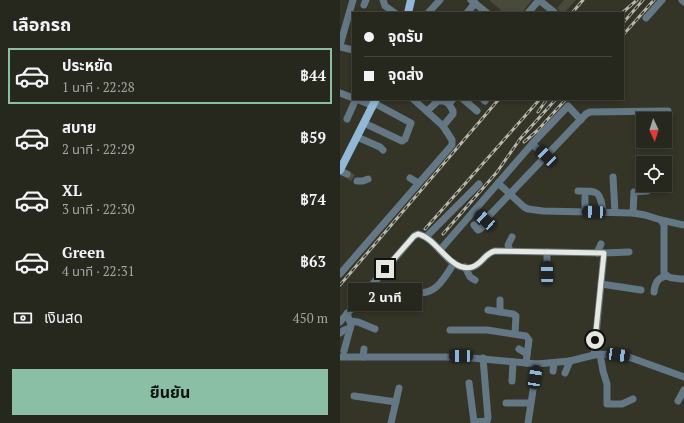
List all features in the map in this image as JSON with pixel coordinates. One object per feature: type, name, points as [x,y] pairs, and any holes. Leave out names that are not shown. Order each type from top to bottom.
[{"type":"main road","points":[[408,12],[409,0]]},
{"type":"main road","points":[[342,172],[374,103]]},
{"type":"street","points":[[352,50],[340,46],[343,26],[353,0]]},
{"type":"street","points":[[383,0],[385,6],[394,12]]},
{"type":"street","points":[[429,12],[440,0]]},
{"type":"street","points":[[529,12],[539,0],[554,12]]},
{"type":"street","points":[[646,18],[662,0]]},
{"type":"street","points":[[468,12],[473,2],[486,12]]},
{"type":"street","points":[[340,93],[352,98]]},
{"type":"street","points":[[347,119],[356,100]]},
{"type":"street","points":[[360,100],[374,103],[411,123],[405,139],[402,141],[364,123]]},
{"type":"street","points":[[340,274],[452,145],[452,140],[443,126],[414,100]]},
{"type":"street","points":[[464,100],[477,111]]},
{"type":"street","points":[[427,111],[438,101],[451,101],[454,111],[443,126]]},
{"type":"street","points":[[440,250],[532,144],[568,106],[581,120]]},
{"type":"street","points":[[474,225],[478,230],[484,226],[485,220],[586,114],[597,111],[668,111]]},
{"type":"street","points":[[357,137],[380,147],[383,150]]},
{"type":"street","points":[[532,144],[546,156]]},
{"type":"street","points":[[613,177],[615,212]]},
{"type":"street","points":[[410,178],[418,183]]},
{"type":"street","points":[[357,181],[368,179]]},
{"type":"street","points":[[498,183],[528,209],[543,211],[585,211],[645,214],[661,220],[683,223]]},
{"type":"street","points":[[426,237],[479,184]]},
{"type":"street","points":[[578,191],[596,192],[602,198],[603,212]]},
{"type":"street","points":[[633,213],[632,194],[636,192]]},
{"type":"street","points":[[585,197],[585,211]]},
{"type":"street","points":[[474,210],[485,220]]},
{"type":"street","points":[[661,220],[664,225],[664,272],[666,276]]},
{"type":"street","points":[[340,322],[414,236],[418,234],[426,237],[454,263],[465,267],[474,267],[492,251],[601,253],[629,252]]},
{"type":"street","points":[[510,251],[508,242],[512,237]]},
{"type":"street","points":[[601,244],[601,284],[597,354],[607,384],[606,404],[622,404],[633,399]]},
{"type":"street","points":[[547,252],[547,273]]},
{"type":"street","points":[[416,292],[431,292],[443,279],[454,263]]},
{"type":"street","points":[[465,267],[470,277],[475,280]]},
{"type":"street","points":[[654,292],[655,284],[658,280],[666,276],[670,278],[684,279]]},
{"type":"street","points":[[601,284],[641,290]]},
{"type":"street","points":[[500,300],[500,312]]},
{"type":"street","points":[[488,310],[513,314],[516,316],[515,334]]},
{"type":"street","points":[[347,314],[350,325],[342,354],[363,358],[461,356],[537,364],[570,361],[597,354],[626,356],[684,377]]},
{"type":"street","points":[[340,333],[350,325],[358,322],[375,329]]},
{"type":"street","points":[[450,330],[487,330],[528,337],[529,340],[526,363]]},
{"type":"street","points":[[363,358],[364,348]]},
{"type":"street","points":[[519,349],[527,354]]},
{"type":"street","points":[[469,383],[474,422],[487,421],[483,358]]},
{"type":"street","points":[[565,373],[570,361]]},
{"type":"street","points":[[512,381],[513,362]]},
{"type":"street","points":[[553,372],[554,362]]},
{"type":"street","points":[[529,422],[530,403],[537,364]]},
{"type":"street","points":[[391,423],[399,388]]},
{"type":"street","points":[[678,401],[684,390]]},
{"type":"street","points":[[354,396],[396,402]]},
{"type":"street","points":[[506,403],[530,403]]},
{"type":"building","points":[[489,0],[532,0],[523,12],[499,12],[501,10]]},
{"type":"building","points":[[564,0],[576,0],[565,12],[561,12],[557,8]]},
{"type":"tunnel","points":[[347,174],[357,181]]},
{"type":"railway","points":[[573,12],[583,0]]},
{"type":"railway","points":[[623,12],[637,0]]},
{"type":"railway","points":[[624,22],[643,0]]},
{"type":"railway","points":[[624,34],[654,0]]},
{"type":"railway","points":[[340,285],[498,100]]},
{"type":"railway","points":[[425,229],[539,100]]},
{"type":"railway","points":[[538,112],[546,100]]},
{"type":"railway","points":[[443,234],[497,172],[520,139],[555,100]]},
{"type":"railway","points":[[524,142],[538,130],[565,100]]},
{"type":"route","points":[[385,269],[414,236],[418,234],[426,237],[454,263],[459,266],[469,268],[477,265],[488,253],[492,251],[604,253],[595,340]]}]
